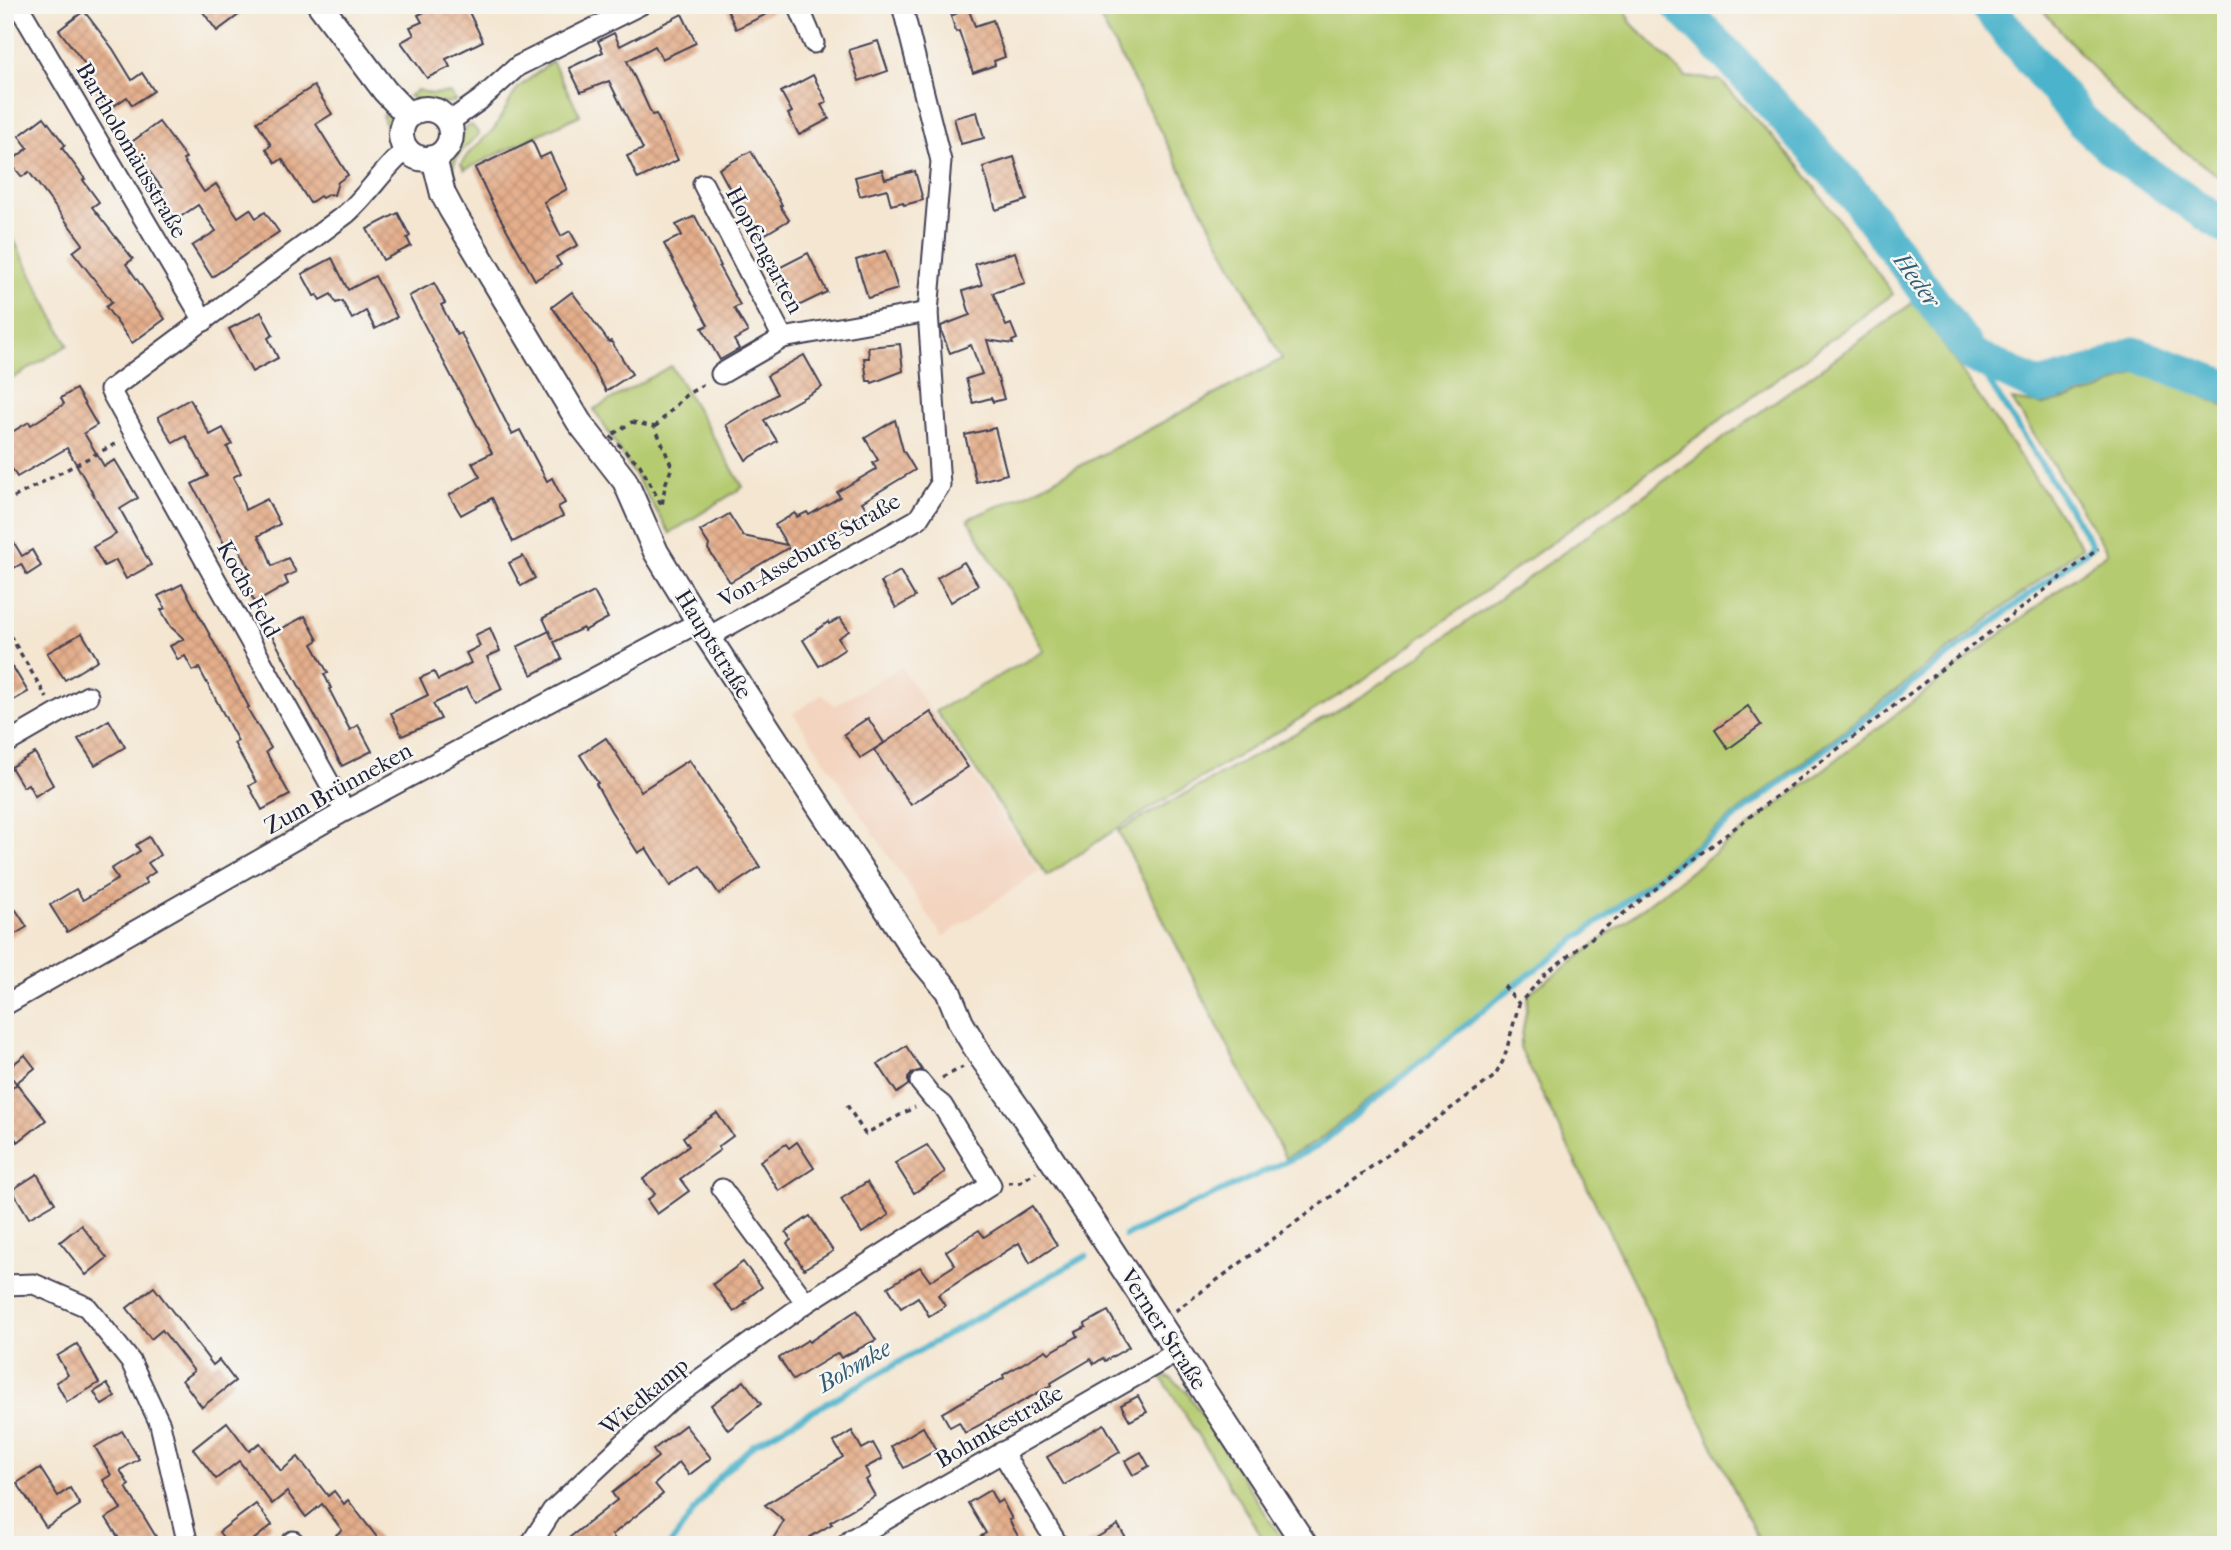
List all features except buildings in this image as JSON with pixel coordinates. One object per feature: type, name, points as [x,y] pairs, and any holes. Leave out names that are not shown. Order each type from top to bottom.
[{"type":"main road","points":[[320,5],[385,91],[408,115]]},
{"type":"main road","points":[[430,108],[438,111],[449,122],[450,143],[434,158],[419,158],[407,150],[402,142],[400,132],[403,123],[415,110],[430,108]]},
{"type":"main road","name":"Hauptstraße","points":[[434,158],[443,194],[451,209],[579,422],[625,481],[656,551],[913,949],[948,991],[961,1023],[980,1055],[1022,1114]]},
{"type":"main road","name":"Verner Straße","points":[[1022,1114],[1305,1545]]},
{"type":"street","name":"Bartholomäusstraße","points":[[18,5],[204,321]]},
{"type":"street","points":[[449,122],[526,61],[640,5]]},
{"type":"street","points":[[799,5],[814,44]]},
{"type":"street","name":"Von-Asseburg-Straße","points":[[704,629],[918,519],[940,485],[928,312],[942,161],[902,5]]},
{"type":"street","points":[[204,321],[346,214],[407,150]]},
{"type":"street","name":"Hopfengarten","points":[[703,184],[783,338]]},
{"type":"street","name":"Hopfengarten","points":[[721,374],[783,338],[928,312]]},
{"type":"street","name":"Kochs Feld","points":[[204,321],[110,390],[345,811]]},
{"type":"street","name":"Zum Brünneken","points":[[5,1005],[345,811],[704,629]]},
{"type":"street","points":[[5,744],[88,696]]},
{"type":"street","points":[[930,1094],[991,1185]]},
{"type":"street","name":"Wiedkamp","points":[[530,1545],[552,1511],[668,1402],[806,1303],[991,1185]]},
{"type":"street","points":[[722,1189],[806,1303]]},
{"type":"street","points":[[5,1285],[34,1284],[87,1307],[131,1362],[160,1424],[188,1545]]},
{"type":"street","name":"Bohmkestraße","points":[[846,1545],[1002,1452],[1179,1352]]},
{"type":"street","points":[[1002,1452],[1058,1545]]},
{"type":"path","points":[[655,427],[686,395],[721,374]]},
{"type":"path","points":[[610,436],[632,422],[655,427]]},
{"type":"path","points":[[655,427],[672,467],[665,485],[662,506]]},
{"type":"path","points":[[5,502],[134,434]]},
{"type":"path","points":[[1159,1322],[1495,1076],[1504,1059],[1519,1004],[1546,973],[2098,549]]},
{"type":"path","points":[[5,627],[57,714]]},
{"type":"path","points":[[1504,986],[1519,1004]]},
{"type":"path","points":[[846,1105],[865,1134],[930,1094],[944,1076],[967,1066]]},
{"type":"path","points":[[991,1185],[1020,1182],[1038,1171]]},
{"type":"shaded area","points":[[901,667],[1039,871],[943,937],[793,713],[822,695],[835,705]]},
{"type":"green space","points":[[1093,5],[1624,5],[1631,23],[1686,77],[1720,80],[1799,166],[1893,294],[1356,685],[1116,829],[1047,876],[936,711],[1044,651],[968,519],[1031,492],[1282,359]]},
{"type":"green space","points":[[2038,5],[2226,5],[2226,182],[2131,111]]},
{"type":"green space","points":[[552,61],[580,115],[464,170],[461,164],[494,129],[517,89]]},
{"type":"green space","points":[[418,90],[432,94],[450,93],[456,101],[432,103],[409,96]]},
{"type":"green space","points":[[386,113],[393,125],[396,142],[391,147],[382,116]]},
{"type":"green space","points":[[472,125],[479,134],[459,155],[452,170],[449,169],[450,157],[467,127]]},
{"type":"green space","points":[[5,223],[68,345],[5,383]]},
{"type":"green space","points":[[1914,302],[2082,547],[1535,968],[1315,1143],[1285,1158],[1118,831],[1363,696]]},
{"type":"green space","points":[[671,366],[743,487],[670,533],[594,409]]},
{"type":"green space","points":[[2143,369],[2226,407],[2226,1545],[1761,1545],[1520,1048],[1529,993],[2108,552],[2012,400],[2043,405],[2101,390]]},
{"type":"green space","points":[[1160,1375],[1172,1379],[1187,1392],[1286,1545],[1267,1545]]},
{"type":"waterway","name":"Heder","points":[[1679,5],[1854,194],[1972,355],[2039,387],[2095,372],[2134,354],[2226,387]]},
{"type":"waterway","name":"Heder","points":[[1986,5],[2082,121],[2119,155],[2226,227]]},
{"type":"waterway","points":[[1125,1236],[1317,1147],[1502,995],[2093,546],[1972,355]]},
{"type":"waterway","name":"Bohmke","points":[[670,1545],[717,1479],[753,1445],[1086,1256]]}]
